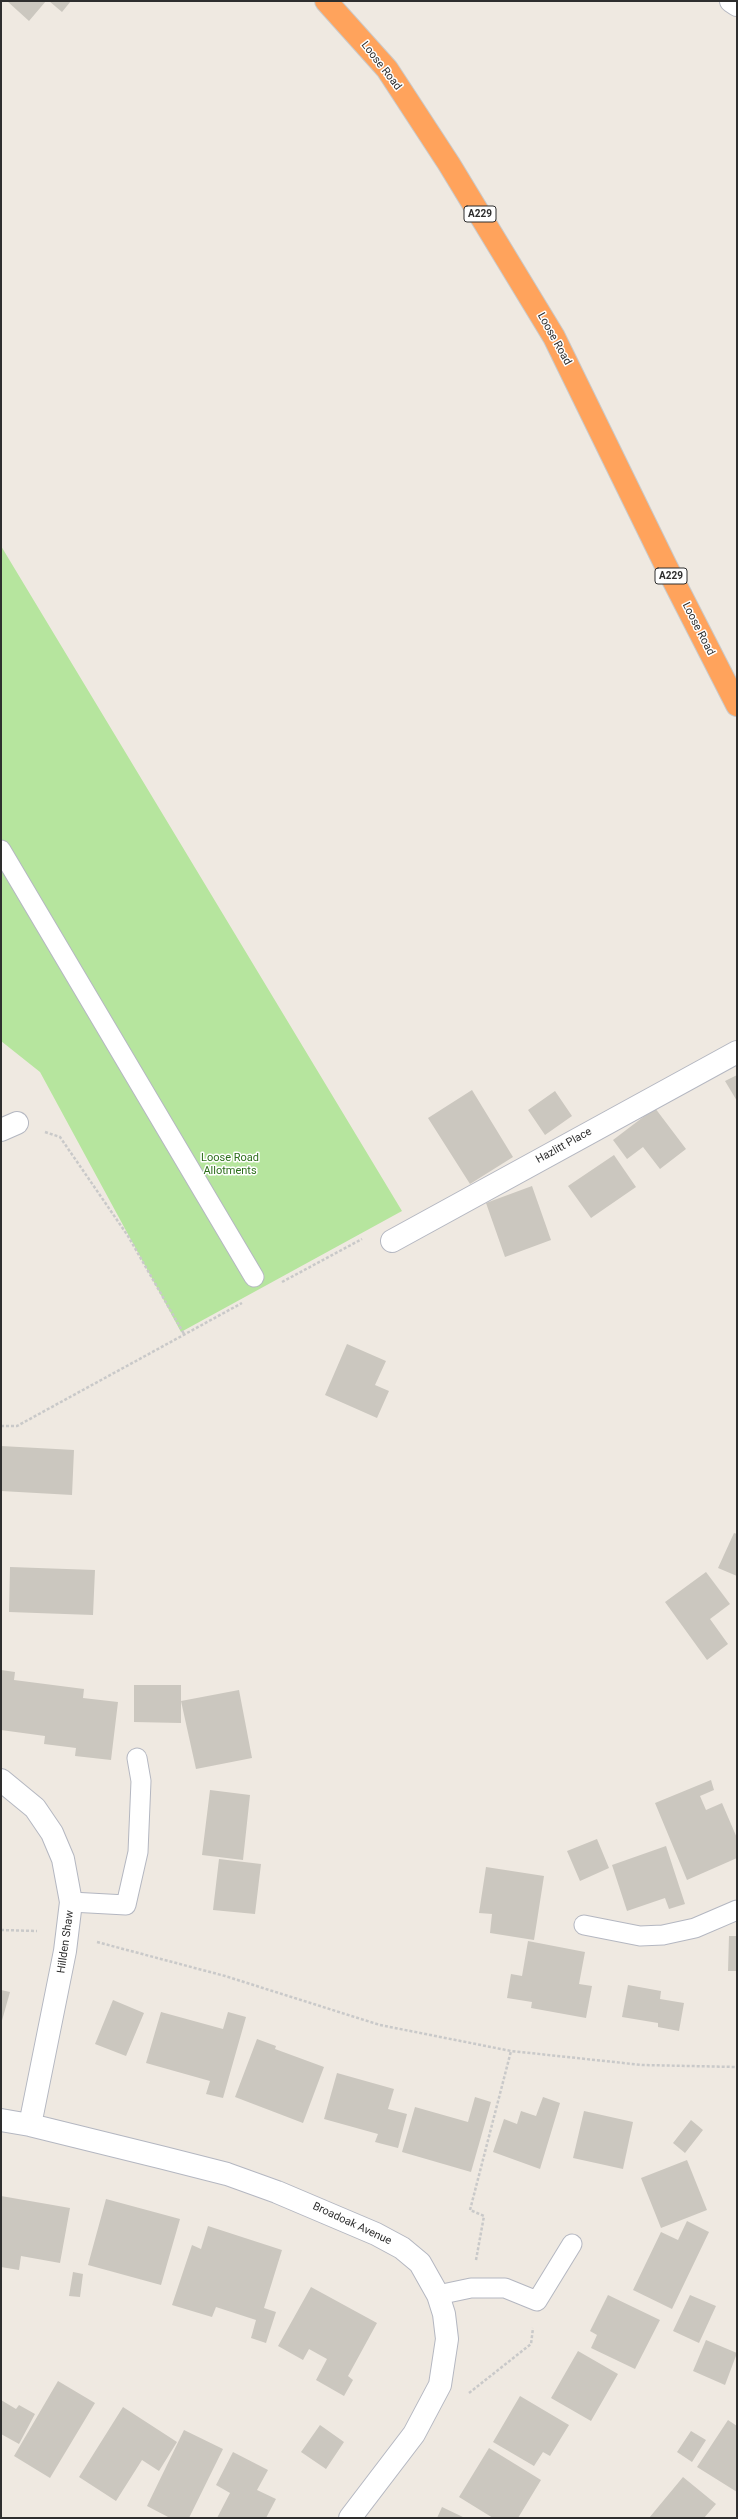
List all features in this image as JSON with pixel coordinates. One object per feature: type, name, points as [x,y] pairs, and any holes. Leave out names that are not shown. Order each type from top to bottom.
[{"type":"highway","name":"Loose Road","points":[[326,1],[387,69],[449,164],[554,337],[666,566],[737,704]]},
{"type":"street","points":[[731,1],[737,5]]},
{"type":"street","name":"Hazlitt Place","points":[[392,1241],[737,1052]]},
{"type":"street","name":"Hillden Shaw","points":[[1,1780],[35,1808],[52,1833],[63,1859],[71,1902],[60,1979],[30,2125]]},
{"type":"street","name":"Broadoak Avenue","points":[[1,2120],[30,2125],[226,2174],[343,2218],[402,2248],[420,2263],[438,2294],[444,2314],[447,2339],[440,2384],[429,2408],[401,2452],[350,2518]]},
{"type":"lane","points":[[1,850],[254,1277]]},
{"type":"lane","points":[[71,1902],[126,1905],[138,1852],[141,1781],[137,1758]]},
{"type":"lane","points":[[584,1925],[640,1936],[663,1934],[696,1928],[737,1910]]},
{"type":"lane","points":[[438,2294],[471,2288],[505,2288],[537,2301],[572,2244]]},
{"type":"path","points":[[9,1126],[60,1137],[128,1236],[184,1334]]},
{"type":"path","points":[[280,1283],[376,1231],[392,1241]]},
{"type":"path","points":[[1,1426],[17,1426],[246,1301]]},
{"type":"path","points":[[1,1930],[67,1935],[225,1976],[380,2025],[512,2051],[642,2065],[737,2067]]},
{"type":"path","points":[[471,2288],[484,2216],[470,2210],[512,2051]]},
{"type":"path","points":[[429,2408],[454,2405],[531,2344],[537,2301]]},
{"type":"green space","name":"Loose Road Allotments","points":[[1,546],[402,1211],[181,1332],[40,1072],[1,1041]]},
{"type":"building","points":[[7,1],[46,1],[29,21]]},
{"type":"building","points":[[49,1],[71,1],[62,12]]},
{"type":"building","points":[[737,1075],[737,1101],[725,1081]]},
{"type":"building","points":[[472,1090],[513,1157],[470,1184],[428,1118]]},
{"type":"building","points":[[555,1091],[572,1116],[545,1135],[528,1110]]},
{"type":"building","points":[[655,1108],[686,1149],[660,1169],[643,1147],[627,1159],[613,1140]]},
{"type":"building","points":[[614,1155],[636,1187],[591,1218],[568,1186]]},
{"type":"building","points":[[532,1186],[551,1240],[505,1257],[486,1203]]},
{"type":"building","points":[[347,1344],[386,1361],[375,1385],[389,1391],[377,1418],[325,1395]]},
{"type":"building","points":[[1,1446],[74,1450],[72,1495],[1,1491]]},
{"type":"building","points":[[734,1533],[737,1534],[737,1576],[718,1568]]},
{"type":"building","points":[[10,1567],[95,1570],[93,1615],[9,1612]]},
{"type":"building","points":[[706,1572],[730,1604],[710,1619],[728,1644],[707,1660],[665,1602]]},
{"type":"building","points":[[1,1670],[15,1672],[14,1680],[84,1689],[83,1698],[118,1702],[111,1760],[75,1756],[76,1748],[44,1744],[45,1736],[1,1730]]},
{"type":"building","points":[[134,1685],[181,1685],[181,1723],[134,1722]]},
{"type":"building","points":[[239,1690],[252,1758],[196,1769],[181,1701]]},
{"type":"building","points":[[711,1780],[714,1790],[700,1796],[706,1810],[722,1803],[737,1838],[737,1858],[687,1880],[655,1803]]},
{"type":"building","points":[[210,1790],[250,1795],[243,1860],[202,1855]]},
{"type":"building","points":[[597,1839],[609,1868],[580,1881],[567,1851]]},
{"type":"building","points":[[666,1846],[685,1904],[669,1909],[665,1898],[627,1911],[612,1865]]},
{"type":"building","points":[[219,1859],[261,1864],[255,1914],[213,1910]]},
{"type":"building","points":[[486,1867],[544,1876],[534,1940],[490,1933],[492,1914],[479,1913]]},
{"type":"building","points":[[729,1936],[737,1936],[737,1971],[728,1971]]},
{"type":"building","points":[[528,1941],[585,1952],[579,1984],[592,1986],[586,2018],[531,2008],[532,2002],[507,1998],[511,1974],[522,1976]]},
{"type":"building","points":[[628,1985],[661,1991],[660,1999],[684,2003],[679,2031],[658,2027],[658,2023],[622,2017]]},
{"type":"building","points":[[1,1990],[10,1992],[1,2024]]},
{"type":"building","points":[[113,2000],[144,2013],[126,2056],[95,2044]]},
{"type":"building","points":[[161,2012],[223,2029],[228,2012],[246,2017],[223,2098],[206,2094],[210,2081],[146,2063]]},
{"type":"building","points":[[257,2039],[276,2046],[275,2049],[324,2067],[303,2123],[235,2097]]},
{"type":"building","points":[[337,2073],[394,2089],[388,2109],[407,2114],[398,2148],[375,2142],[378,2134],[324,2119]]},
{"type":"building","points":[[475,2097],[491,2102],[471,2172],[402,2152],[415,2107],[468,2122]]},
{"type":"building","points":[[543,2097],[560,2103],[540,2169],[493,2152],[504,2119],[517,2124],[521,2111],[536,2116]]},
{"type":"building","points":[[584,2111],[633,2122],[623,2169],[573,2158]]},
{"type":"building","points":[[691,2120],[703,2130],[685,2153],[673,2143]]},
{"type":"building","points":[[687,2160],[707,2210],[661,2228],[641,2178]]},
{"type":"building","points":[[1,2196],[70,2208],[60,2263],[21,2256],[19,2270],[1,2267]]},
{"type":"building","points":[[106,2199],[180,2219],[161,2285],[88,2265]]},
{"type":"building","points":[[687,2221],[709,2232],[672,2309],[633,2290],[661,2232],[678,2240]]},
{"type":"building","points":[[208,2226],[282,2250],[264,2308],[276,2312],[266,2343],[251,2338],[256,2320],[216,2307],[212,2317],[172,2305],[192,2245],[201,2249]]},
{"type":"building","points":[[73,2272],[83,2274],[80,2297],[69,2296]]},
{"type":"building","points":[[311,2287],[377,2323],[348,2376],[353,2380],[344,2396],[316,2380],[327,2359],[309,2349],[303,2360],[278,2346]]},
{"type":"building","points":[[608,2295],[660,2320],[635,2369],[591,2348],[597,2335],[590,2331]]},
{"type":"building","points":[[690,2295],[716,2306],[699,2343],[673,2331]]},
{"type":"building","points":[[706,2340],[737,2353],[725,2385],[693,2371]]},
{"type":"building","points":[[578,2351],[618,2374],[591,2421],[551,2398]]},
{"type":"building","points":[[58,2381],[95,2403],[50,2478],[14,2456]]},
{"type":"building","points":[[520,2396],[569,2425],[550,2456],[543,2452],[534,2466],[493,2442]]},
{"type":"building","points":[[1,2400],[16,2409],[19,2405],[35,2414],[19,2444],[1,2434]]},
{"type":"building","points":[[123,2407],[177,2442],[159,2471],[142,2460],[116,2501],[79,2477]]},
{"type":"building","points":[[728,2420],[737,2426],[737,2492],[697,2467]]},
{"type":"building","points":[[320,2425],[344,2442],[326,2469],[301,2452]]},
{"type":"building","points":[[184,2430],[223,2449],[189,2518],[170,2518],[147,2506]]},
{"type":"building","points":[[691,2431],[706,2440],[692,2462],[677,2452]]},
{"type":"building","points":[[489,2448],[541,2480],[518,2518],[493,2518],[459,2497]]},
{"type":"building","points":[[233,2452],[268,2470],[257,2490],[276,2499],[266,2518],[217,2518],[230,2493],[216,2485]]},
{"type":"building","points":[[683,2477],[716,2504],[704,2518],[649,2518]]},
{"type":"building","points":[[442,2507],[465,2518],[437,2518]]}]
